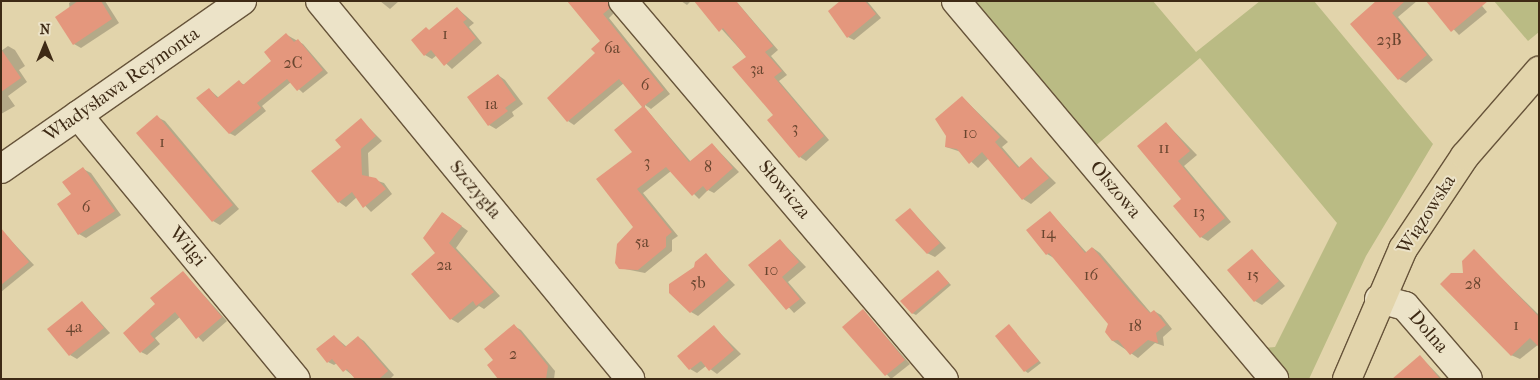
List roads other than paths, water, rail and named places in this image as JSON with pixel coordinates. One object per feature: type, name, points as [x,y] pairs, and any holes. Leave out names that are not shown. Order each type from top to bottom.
[{"type":"main road","name":"Wiązowska","points":[[1347,379],[1379,299],[1403,249],[1465,156],[1539,71]]},
{"type":"street","name":"Władysława Reymonta","points":[[1,169],[242,1]]},
{"type":"street","name":"Szczygla","points":[[320,1],[631,379]]},
{"type":"street","name":"Słowicza","points":[[623,1],[944,379]]},
{"type":"street","name":"Olszowa","points":[[956,1],[1274,379]]},
{"type":"street","name":"Wilgi","points":[[78,116],[296,379]]},
{"type":"street","name":"Dolna","points":[[1379,299],[1405,306],[1468,379]]}]
